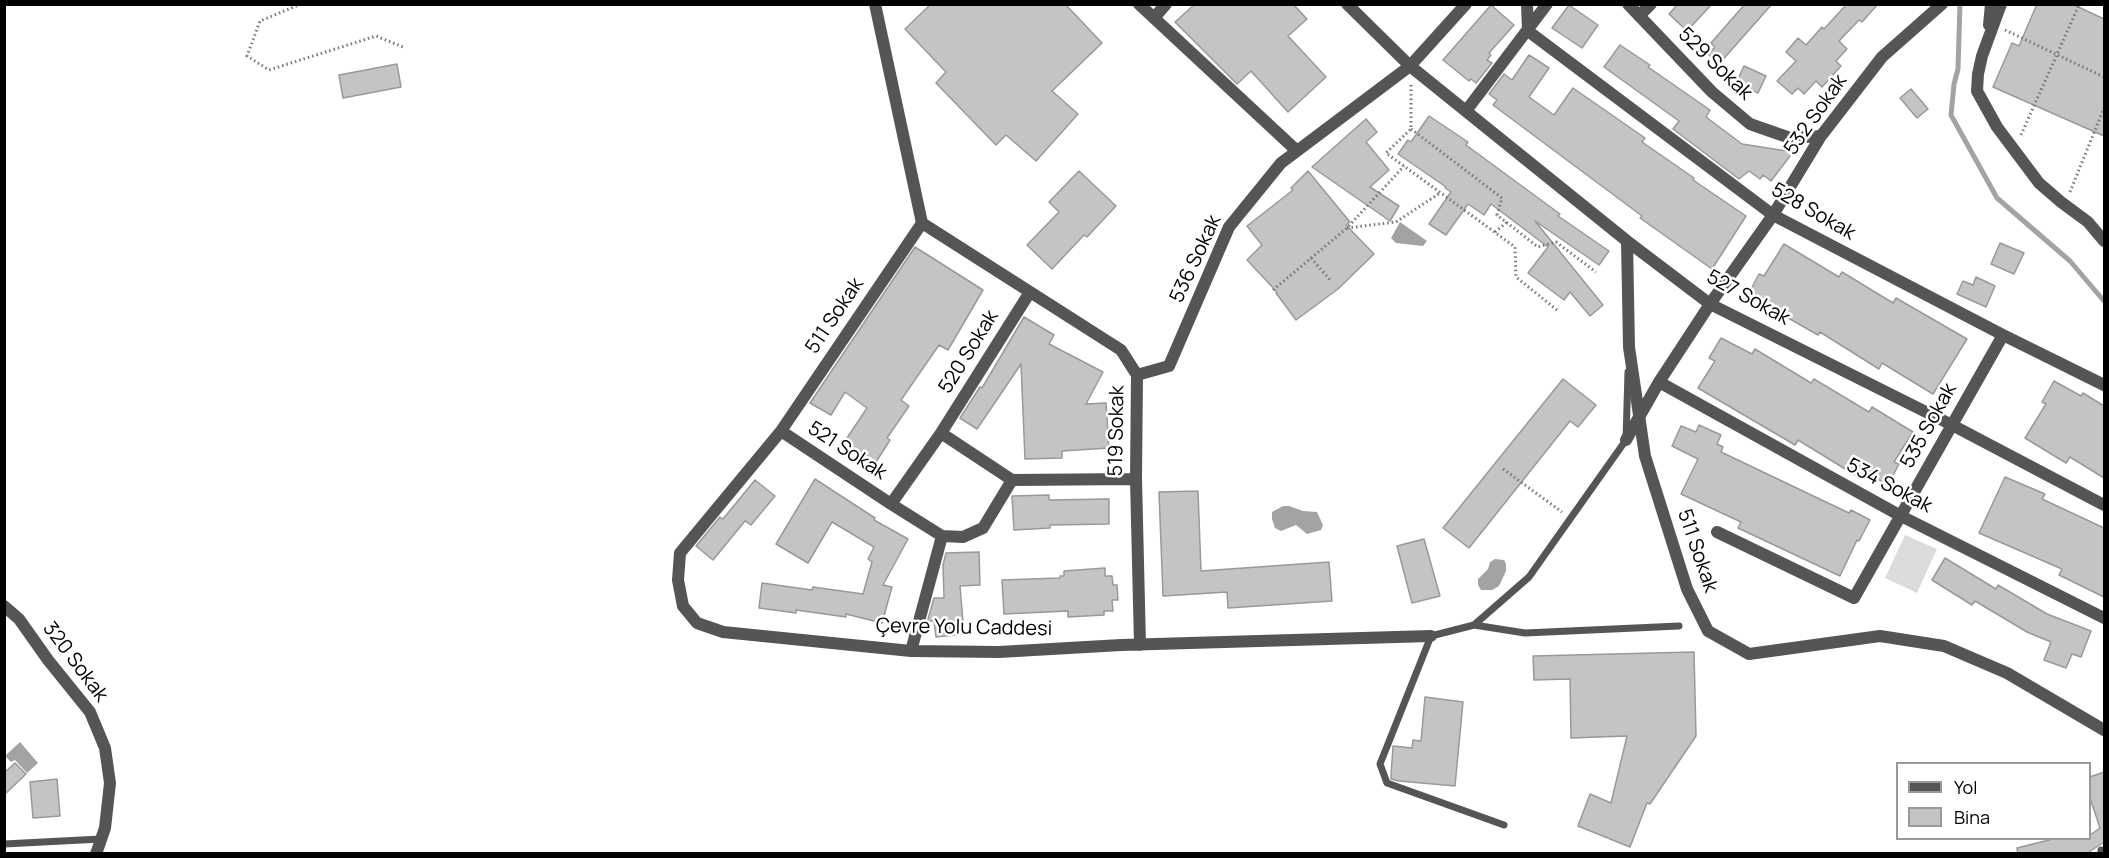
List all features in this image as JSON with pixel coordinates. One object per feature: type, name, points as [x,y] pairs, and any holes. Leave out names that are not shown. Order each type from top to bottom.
[{"type":"street","points":[[874,4],[922,223]]},
{"type":"street","points":[[1139,4],[1297,151]]},
{"type":"street","points":[[1154,18],[1166,4]]},
{"type":"street","name":"527 Sokak","points":[[1347,4],[1410,66],[1710,304],[1952,425],[2104,505]]},
{"type":"street","name":"536 Sokak","points":[[1137,375],[1169,366],[1229,227],[1281,163],[1410,66],[1466,4]]},
{"type":"street","points":[[1527,4],[1528,31]]},
{"type":"street","points":[[1466,111],[1547,4]]},
{"type":"street","name":"529 Sokak","points":[[1629,4],[1712,92],[1750,124],[1790,138],[1821,136]]},
{"type":"street","points":[[1639,16],[1651,4]]},
{"type":"street","name":"532 Sokak","points":[[1626,440],[1659,382],[1710,304],[1773,215],[1821,136],[1882,57],[1942,4]]},
{"type":"street","points":[[1988,38],[1991,4]]},
{"type":"street","points":[[2001,4],[1978,74],[1977,91],[1997,127],[2039,183],[2088,222],[2104,241]]},
{"type":"street","name":"528 Sokak","points":[[1528,31],[1773,215],[2104,385]]},
{"type":"street","name":"519 Sokak","points":[[922,223],[1120,350],[1137,375],[1136,479],[1140,645]]},
{"type":"street","name":"511 Sokak","points":[[781,430],[922,223]]},
{"type":"street","name":"511 Sokak","points":[[1627,240],[1629,347],[1646,456],[1687,589],[1708,631],[1749,654],[1880,636],[1944,646],[2007,673],[2104,730]]},
{"type":"street","name":"520 Sokak","points":[[891,504],[941,433],[1030,292]]},
{"type":"street","name":"535 Sokak","points":[[1717,532],[1854,598],[2003,335]]},
{"type":"street","name":"534 Sokak","points":[[1659,382],[1901,516],[2104,618]]},
{"type":"street","name":"521 Sokak","points":[[781,430],[942,536]]},
{"type":"street","name":"Çevre Yolu Caddesi","points":[[781,430],[680,554],[678,580],[683,606],[697,623],[723,632],[911,651],[999,652],[1431,636]]},
{"type":"street","points":[[941,433],[1012,480],[1136,479]]},
{"type":"street","points":[[911,651],[942,536],[963,537],[983,528],[1012,480]]},
{"type":"street","name":"320 Sokak","points":[[4,606],[19,619],[48,660],[90,712],[105,748],[110,783],[105,828],[96,854]]},
{"type":"lane","points":[[1473,625],[1529,577],[1626,440],[1629,347]]},
{"type":"lane","points":[[1504,825],[1387,783],[1380,764],[1431,636],[1473,625],[1525,633],[1679,626]]},
{"type":"lane","points":[[4,844],[101,839]]},
{"type":"path","points":[[301,4],[260,21],[247,56],[269,70],[376,36],[403,47]]},
{"type":"path","points":[[2015,151],[2079,5]]},
{"type":"path","points":[[1993,25],[2104,77]]},
{"type":"path","points":[[1410,66],[1411,129],[1386,153],[1515,247],[1516,277],[1557,310]]},
{"type":"path","points":[[2064,205],[2104,108]]},
{"type":"path","points":[[1411,129],[1502,198],[1497,214],[1538,247],[1556,242],[1596,272]]},
{"type":"path","points":[[1274,290],[1347,228],[1404,166]]},
{"type":"path","points":[[1347,228],[1396,222],[1440,193]]},
{"type":"path","points":[[1495,232],[1507,222]]},
{"type":"path","points":[[1311,258],[1331,281]]},
{"type":"path","points":[[1503,469],[1571,519]]},
{"type":"shaded area","points":[[1400,222],[1427,241],[1423,246],[1396,243],[1391,238]]},
{"type":"shaded area","points":[[1283,506],[1317,512],[1323,525],[1321,530],[1307,534],[1296,525],[1281,531],[1275,528],[1272,512]]},
{"type":"shaded area","points":[[1905,535],[1937,549],[1917,593],[1885,578]]},
{"type":"shaded area","points":[[1495,559],[1504,560],[1506,571],[1499,586],[1492,590],[1481,590],[1478,579],[1488,569],[1490,562]]},
{"type":"shaded area","points":[[20,742],[38,763],[27,773],[15,760],[11,762],[5,756]]},
{"type":"building","points":[[931,4],[1065,4],[1102,43],[1052,91],[1078,114],[1036,161],[1006,135],[996,145],[936,83],[946,72],[905,29]]},
{"type":"building","points":[[1195,4],[1293,4],[1307,19],[1288,36],[1326,77],[1288,112],[1251,71],[1237,84],[1175,22]]},
{"type":"building","points":[[1678,4],[1712,4],[1687,31],[1669,14]]},
{"type":"building","points":[[1745,4],[1772,4],[1719,64],[1708,54],[1715,47],[1711,43]]},
{"type":"building","points":[[1843,4],[1878,4],[1862,22],[1859,20],[1839,41],[1847,49],[1836,61],[1841,66],[1822,87],[1816,81],[1804,94],[1798,88],[1792,94],[1777,81],[1796,61],[1786,52],[1798,38],[1806,45],[1845,6]]},
{"type":"building","points":[[2037,4],[2072,4],[2104,19],[2104,136],[1993,87],[2012,43],[2019,46]]},
{"type":"building","points":[[1491,5],[1514,25],[1489,53],[1491,55],[1487,60],[1492,63],[1476,83],[1471,79],[1469,81],[1443,60]]},
{"type":"building","points":[[1569,5],[1598,25],[1582,48],[1552,28]]},
{"type":"building","points":[[1620,45],[1710,110],[1706,117],[1742,144],[1793,152],[1771,181],[1763,175],[1760,179],[1749,171],[1739,179],[1673,129],[1679,121],[1604,67]]},
{"type":"building","points":[[1529,55],[1549,68],[1529,97],[1554,115],[1573,88],[1645,138],[1642,142],[1746,216],[1712,269],[1640,218],[1642,216],[1493,105],[1497,100],[1489,94],[1504,74],[1512,80]]},
{"type":"building","points":[[397,64],[401,87],[343,98],[339,75]]},
{"type":"building","points":[[1744,66],[1766,76],[1758,93],[1736,83]]},
{"type":"building","points":[[1911,89],[1928,109],[1917,118],[1900,98]]},
{"type":"building","points":[[1429,116],[1468,142],[1466,145],[1560,214],[1558,216],[1609,251],[1599,265],[1535,221],[1603,305],[1590,316],[1570,292],[1564,300],[1528,273],[1548,247],[1491,204],[1484,215],[1468,204],[1446,235],[1429,224],[1451,192],[1398,154],[1408,140],[1411,142]]},
{"type":"building","points":[[1366,119],[1377,132],[1366,142],[1389,170],[1370,187],[1399,206],[1390,221],[1312,167]]},
{"type":"building","points":[[1079,171],[1116,206],[1052,269],[1027,245],[1059,212],[1049,202]]},
{"type":"building","points":[[1308,171],[1350,222],[1346,225],[1374,254],[1338,289],[1296,320],[1277,292],[1247,260],[1262,245],[1247,226],[1293,190],[1291,188]]},
{"type":"building","points":[[2000,243],[2024,253],[2014,274],[1991,264]]},
{"type":"building","points":[[1784,244],[1839,277],[1842,272],[1893,303],[1896,298],[1967,339],[1933,394],[1882,363],[1879,369],[1820,332],[1818,335],[1748,295],[1759,274],[1764,276]]},
{"type":"building","points":[[915,247],[983,290],[948,350],[939,345],[901,400],[909,406],[887,438],[890,440],[876,462],[845,441],[867,408],[845,392],[831,415],[810,403]]},
{"type":"building","points":[[1976,277],[1995,286],[1986,307],[1957,294],[1963,281],[1973,285]]},
{"type":"building","points":[[1024,317],[1054,335],[1049,344],[1103,372],[1086,404],[1106,403],[1109,448],[1062,451],[1062,458],[1025,459],[1021,364],[977,429],[960,418],[980,387],[982,388]]},
{"type":"building","points":[[1721,338],[1752,354],[1755,349],[1811,383],[1814,379],[1869,412],[1872,407],[1913,432],[1894,462],[1899,464],[1888,485],[1859,469],[1855,475],[1798,440],[1795,445],[1698,388],[1715,361],[1709,358]]},
{"type":"building","points":[[1563,379],[1596,405],[1578,427],[1570,421],[1469,548],[1443,528]]},
{"type":"building","points":[[2054,381],[2081,396],[2083,393],[2104,406],[2104,478],[2070,457],[2066,463],[2025,438],[2046,404],[2042,402]]},
{"type":"building","points":[[1699,425],[1721,435],[1717,444],[1723,447],[1721,452],[1849,513],[1851,510],[1870,520],[1859,541],[1857,540],[1840,576],[1738,528],[1741,522],[1681,494],[1698,459],[1672,446],[1681,426],[1696,432]]},
{"type":"building","points":[[2005,477],[2045,494],[2042,499],[2104,528],[2104,597],[2059,575],[2062,569],[1979,533]]},
{"type":"building","points":[[815,479],[875,518],[874,520],[908,539],[883,585],[892,587],[882,623],[846,614],[846,617],[796,610],[796,613],[759,608],[762,583],[863,594],[872,562],[868,559],[874,547],[832,522],[808,563],[776,544]]},
{"type":"building","points":[[755,480],[775,496],[751,525],[745,521],[713,560],[696,546],[720,517],[723,519]]},
{"type":"building","points":[[1198,491],[1201,571],[1329,562],[1332,601],[1228,608],[1227,592],[1163,596],[1159,492]]},
{"type":"building","points":[[1049,495],[1049,500],[1109,499],[1109,524],[1050,525],[1050,528],[1014,530],[1012,496]]},
{"type":"building","points":[[1424,539],[1440,596],[1412,603],[1397,546]]},
{"type":"building","points":[[979,552],[980,585],[960,586],[964,634],[936,637],[934,621],[928,621],[928,619],[934,598],[944,598],[943,565],[946,553]]},
{"type":"building","points":[[1945,558],[1996,589],[1998,585],[2047,614],[2091,631],[2081,657],[2072,654],[2066,668],[2044,660],[2051,642],[2027,632],[1975,601],[1972,605],[1932,580]]},
{"type":"building","points":[[1105,568],[1105,576],[1112,576],[1113,585],[1117,585],[1118,600],[1112,600],[1113,611],[1104,611],[1104,615],[1068,617],[1068,611],[1004,614],[1002,580],[1060,578],[1064,576],[1064,571]]},
{"type":"building","points":[[1694,652],[1696,736],[1650,804],[1647,803],[1630,847],[1578,826],[1590,794],[1611,803],[1627,736],[1571,738],[1570,679],[1534,680],[1533,656]]},
{"type":"building","points":[[1425,697],[1463,702],[1455,786],[1391,779],[1393,746],[1412,748],[1413,740],[1421,741]]},
{"type":"building","points":[[15,763],[26,774],[4,795],[4,773]]},
{"type":"building","points":[[2104,772],[2104,842],[2086,854],[2018,854],[2017,848],[2049,840],[2091,840],[2091,834],[2100,828],[2091,801],[2091,777]]},
{"type":"building","points":[[57,779],[60,816],[33,818],[30,782]]},
{"type":"waterway","points":[[1960,4],[1958,69],[1951,115],[1997,198],[2070,261],[2104,301]]}]
